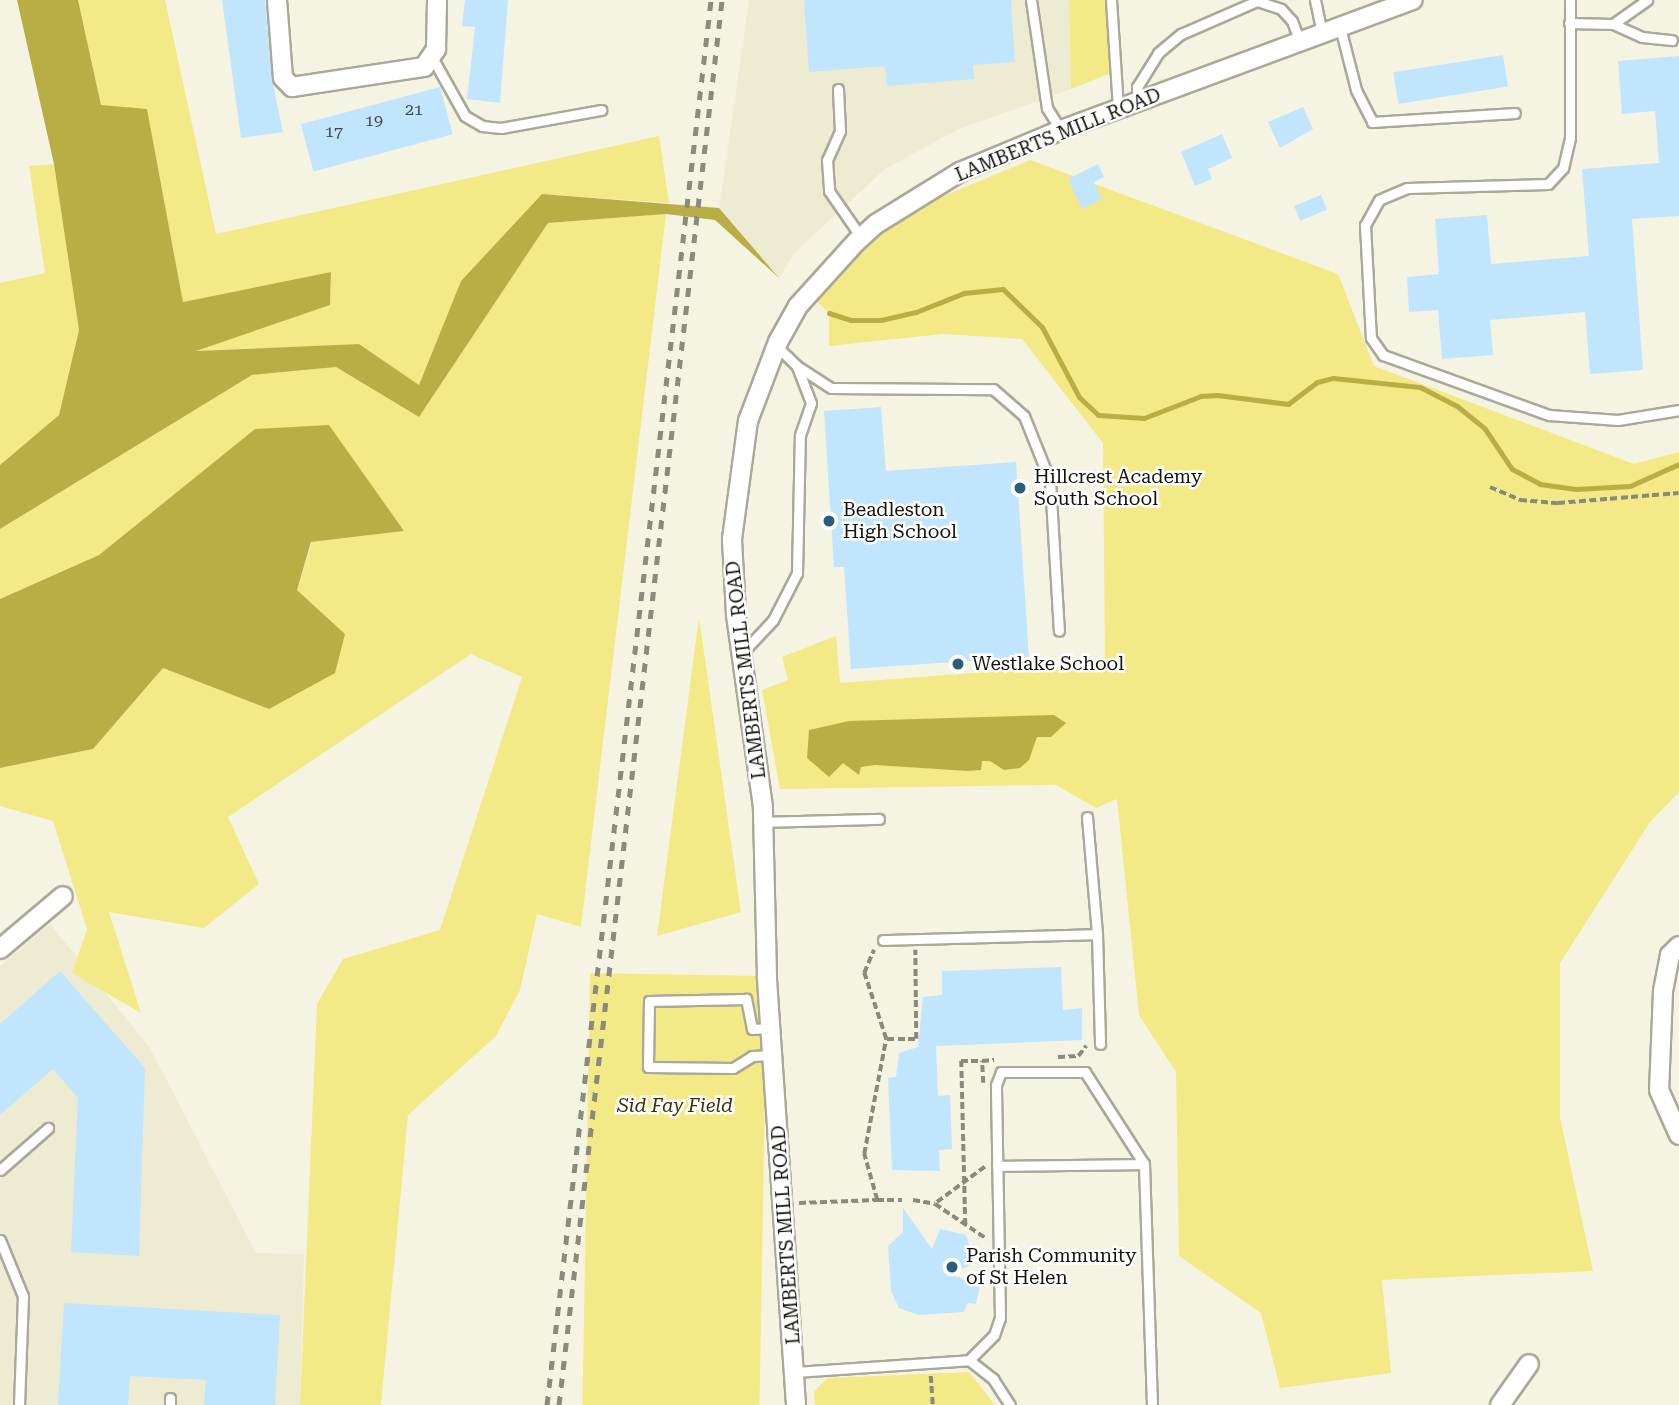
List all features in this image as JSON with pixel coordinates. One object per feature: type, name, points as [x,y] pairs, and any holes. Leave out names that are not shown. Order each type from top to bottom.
[{"type":"street","points":[[277,0],[283,78],[292,87],[424,67],[433,59],[437,0]]},
{"type":"street","name":"LAMBERTS MILL ROAD","points":[[796,1405],[785,1203],[771,1028],[764,822],[742,653],[732,539],[748,421],[776,347],[798,306],[861,237],[960,172],[1062,130],[1413,0]]},
{"type":"street","points":[[0,949],[63,896]]},
{"type":"street","points":[[1679,946],[1670,955],[1662,992],[1659,1062],[1659,1090],[1679,1135]]},
{"type":"street","points":[[1500,1405],[1529,1363]]},
{"type":"lane","points":[[1031,0],[1047,108],[1062,130]]},
{"type":"lane","points":[[1111,0],[1118,109]]},
{"type":"lane","points":[[1315,0],[1372,122],[1515,113]]},
{"type":"lane","points":[[1570,0],[1570,138],[1563,168],[1548,184],[1407,188],[1380,200],[1365,225],[1371,338],[1383,355],[1549,415],[1618,419],[1679,410]]},
{"type":"lane","points":[[1613,24],[1647,0]]},
{"type":"lane","points":[[1138,102],[1137,87],[1158,53],[1181,34],[1256,1],[1281,9],[1300,42]]},
{"type":"lane","points":[[1569,23],[1613,24],[1642,37],[1672,40]]},
{"type":"lane","points":[[433,59],[465,116],[482,127],[501,128],[601,110]]},
{"type":"lane","points":[[838,89],[839,131],[827,160],[829,191],[861,237]]},
{"type":"lane","points":[[776,347],[797,366],[831,388],[993,389],[1024,416],[1050,481],[1059,631]]},
{"type":"lane","points":[[742,653],[773,620],[797,573],[800,435],[811,403],[797,366]]},
{"type":"lane","points":[[1087,817],[1097,934],[1100,1044]]},
{"type":"lane","points":[[764,822],[879,819]]},
{"type":"lane","points":[[886,944],[1097,934]]},
{"type":"lane","points":[[771,1028],[751,1029],[747,999],[649,1001],[648,1067],[733,1068],[752,1056],[773,1055]]},
{"type":"lane","points":[[969,1360],[994,1335],[1000,1318],[996,1085],[1001,1072],[1085,1072],[1144,1164],[1152,1405]]},
{"type":"lane","points":[[0,1170],[48,1128]]},
{"type":"lane","points":[[997,1166],[1144,1164]]},
{"type":"lane","points":[[0,1240],[23,1296],[19,1405]]},
{"type":"lane","points":[[795,1372],[969,1360],[993,1379],[1010,1405]]},
{"type":"path","points":[[1490,487],[1520,500],[1558,503],[1679,493]]},
{"type":"path","points":[[877,1200],[864,1154],[886,1039],[864,972],[875,948],[886,944]]},
{"type":"path","points":[[902,948],[929,947]]},
{"type":"path","points":[[886,1039],[916,1039],[915,948]]},
{"type":"path","points":[[1051,1057],[1078,1056],[1086,1051],[1086,1038]]},
{"type":"path","points":[[965,1224],[961,1061],[996,1060]]},
{"type":"path","points":[[982,1061],[983,1087]]},
{"type":"path","points":[[986,1153],[987,1179]]},
{"type":"path","points":[[935,1204],[986,1167]]},
{"type":"path","points":[[785,1203],[902,1200]]},
{"type":"path","points":[[913,1200],[935,1204],[989,1241],[989,1228]]},
{"type":"path","points":[[930,1362],[933,1405]]},
{"type":"shaded area","points":[[17,0],[78,0],[101,105],[147,109],[183,302],[331,272],[330,305],[196,351],[359,344],[419,385],[461,281],[542,194],[719,208],[779,278],[715,220],[666,214],[548,223],[419,417],[336,367],[252,375],[0,529],[0,465],[59,415],[79,330],[54,164]]},
{"type":"shaded area","points":[[749,0],[1069,0],[1071,89],[959,129],[885,169],[796,251],[779,278],[719,209]]},
{"type":"shaded area","points":[[329,425],[404,531],[311,542],[297,590],[345,634],[335,673],[269,709],[163,668],[93,749],[0,768],[0,599],[99,555],[255,429]]},
{"type":"shaded area","points":[[1054,715],[1066,723],[1051,737],[1037,737],[1029,760],[1020,768],[1004,770],[990,761],[982,761],[981,770],[968,771],[875,765],[861,767],[859,775],[843,763],[829,777],[807,758],[809,730],[849,721]]},
{"type":"shaded area","points":[[50,924],[150,1048],[256,1253],[304,1254],[300,1405],[0,1405],[0,966]]},
{"type":"green space","points":[[78,0],[165,0],[216,234],[659,136],[669,203],[542,194],[461,281],[419,385],[359,344],[193,351],[330,305],[331,272],[183,302],[147,110],[101,105]]},
{"type":"green space","points":[[1069,0],[1113,0],[1116,71],[1071,89]]},
{"type":"green space","points":[[1030,160],[1338,274],[1374,366],[1634,464],[1679,452],[1679,792],[1650,822],[1560,963],[1560,1117],[1593,1271],[1382,1280],[1391,1373],[1280,1388],[1261,1313],[1179,1256],[1176,1072],[1139,1015],[1117,799],[1096,808],[1056,785],[780,789],[762,690],[788,680],[782,657],[836,636],[840,683],[1105,663],[1103,443],[1022,339],[943,334],[829,346],[829,313],[809,294],[876,224]]},
{"type":"green space","points":[[54,164],[79,330],[59,415],[0,465],[0,283],[45,273],[29,166]]},
{"type":"green space","points":[[666,214],[581,927],[537,914],[520,990],[496,1036],[408,1115],[381,1405],[300,1405],[317,1004],[343,959],[440,930],[522,677],[471,654],[228,817],[259,884],[204,928],[109,912],[141,1013],[72,973],[87,929],[53,821],[0,806],[0,768],[93,749],[163,668],[269,709],[345,634],[297,590],[312,542],[404,531],[255,429],[99,555],[0,599],[0,529],[252,375],[336,367],[419,417],[548,223]]},
{"type":"green space","points":[[699,617],[741,912],[657,936]]},
{"type":"green space","name":"Sid Fay Field","points":[[590,973],[767,976],[759,1405],[582,1405]]},
{"type":"green space","points":[[969,1372],[995,1405],[815,1405],[814,1392],[827,1378]]},
{"type":"building","points":[[222,0],[265,0],[272,79],[283,132],[241,138]]},
{"type":"building","points":[[465,0],[508,0],[500,103],[467,99],[475,27],[462,26]]},
{"type":"building","points":[[804,0],[1011,0],[1015,62],[973,65],[974,79],[887,86],[885,66],[809,72]]},
{"type":"building","points":[[1503,55],[1508,87],[1398,104],[1393,72]]},
{"type":"building","points":[[1679,56],[1679,216],[1632,219],[1643,370],[1590,374],[1585,312],[1490,320],[1493,355],[1442,359],[1438,310],[1409,312],[1407,277],[1439,274],[1435,219],[1487,215],[1491,264],[1589,256],[1582,169],[1659,163],[1655,111],[1622,114],[1618,61]]},
{"type":"building","points":[[440,87],[453,134],[314,172],[301,124]]},
{"type":"building","points":[[1303,107],[1313,129],[1280,148],[1268,122]]},
{"type":"building","points":[[1222,134],[1232,158],[1208,169],[1212,179],[1195,186],[1181,152]]},
{"type":"building","points":[[1098,164],[1104,177],[1094,182],[1102,199],[1082,209],[1068,179]]},
{"type":"building","points":[[1321,195],[1327,210],[1300,221],[1294,206]]},
{"type":"building","points":[[881,407],[886,471],[1016,462],[1029,657],[851,669],[844,567],[834,567],[824,411]]},
{"type":"building","points":[[1061,967],[1063,1010],[1082,1008],[1082,1040],[936,1046],[938,1096],[950,1095],[952,1149],[939,1150],[940,1171],[892,1170],[888,1078],[896,1077],[899,1053],[918,1047],[923,997],[942,995],[942,971]]},
{"type":"building","points":[[60,971],[145,1068],[139,1256],[71,1252],[78,1098],[53,1069],[0,1115],[0,1024]]},
{"type":"building","points":[[903,1208],[932,1249],[940,1229],[966,1235],[975,1263],[950,1274],[980,1285],[976,1304],[968,1303],[963,1312],[919,1315],[899,1308],[891,1291],[888,1246],[903,1232]]},
{"type":"building","points":[[64,1303],[280,1315],[275,1405],[204,1405],[206,1380],[130,1376],[128,1405],[58,1405]]},
{"type":"waterway","points":[[829,313],[851,320],[881,320],[916,312],[964,293],[1003,289],[1042,327],[1079,397],[1098,415],[1144,418],[1201,396],[1217,395],[1288,404],[1317,382],[1333,378],[1420,387],[1457,406],[1485,429],[1512,469],[1540,484],[1576,489],[1630,486],[1679,464]]},
{"type":"railway","points":[[547,1405],[711,0]]},
{"type":"railway","points":[[559,1405],[722,0]]},
{"type":"place","name":"Hillcrest Academy South School","points":[[1020,488]]},
{"type":"place","name":"Beadleston High School","points":[[829,521]]},
{"type":"place","name":"Westlake School","points":[[958,664]]},
{"type":"place","name":"Parish Community of St Helen","points":[[952,1267]]}]
